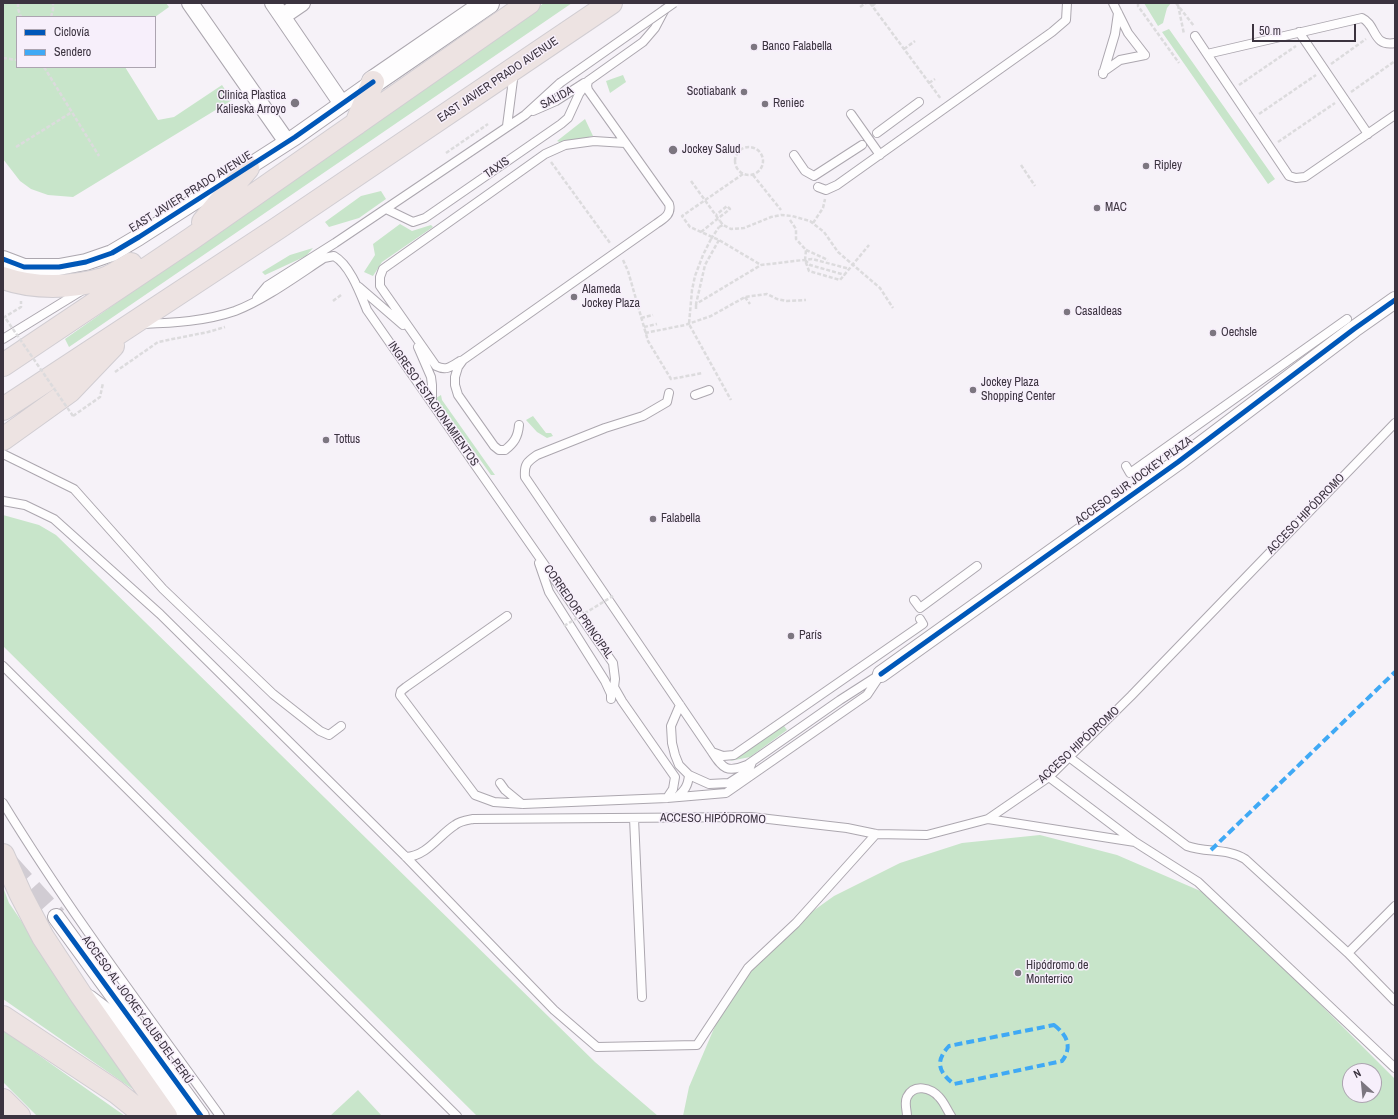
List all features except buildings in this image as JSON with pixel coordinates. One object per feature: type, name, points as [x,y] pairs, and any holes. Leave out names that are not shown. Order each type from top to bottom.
[{"type":"highway","points":[[3,365],[191,239],[529,3]]},
{"type":"highway","name":"EAST JAVIER PRADO AVENUE","points":[[3,409],[278,228],[611,3]]},
{"type":"highway","points":[[356,124],[373,82]]},
{"type":"highway","points":[[3,278],[24,284],[64,285],[105,278],[153,253],[191,239],[207,216],[248,168]]},
{"type":"highway","points":[[3,439],[70,391],[109,351],[132,324]]},
{"type":"highway","points":[[3,855],[43,937],[81,995],[166,1116]]},
{"type":"highway","points":[[3,1017],[116,1092],[146,1116]]},
{"type":"highway","points":[[3,1100],[19,1116]]},
{"type":"main road","name":"EAST JAVIER PRADO AVENUE","points":[[373,82],[488,3]]},
{"type":"street","points":[[190,3],[288,142]]},
{"type":"street","points":[[274,3],[342,104]]},
{"type":"street","points":[[283,16],[302,3]]},
{"type":"street","name":"EAST JAVIER PRADO AVENUE","points":[[3,259],[24,266],[59,267],[86,262],[112,253],[288,142],[373,82]]},
{"type":"street","name":"ACCESO SUR JOCKEY PLAZA","points":[[881,674],[1178,462],[1348,320],[1395,300]]},
{"type":"street","name":"ACCESO AL JOCKEY CLUB DEL PERÚ","points":[[56,917],[201,1116]]},
{"type":"street","points":[[81,995],[114,1020],[153,1070],[185,1116]]},
{"type":"lane","name":"SALIDA","points":[[525,115],[556,101],[588,81],[643,42],[655,28],[668,3]]},
{"type":"lane","points":[[132,324],[180,322],[207,318],[233,312],[254,302],[267,286],[336,243],[525,115],[560,84],[674,3]]},
{"type":"lane","points":[[818,187],[826,190],[837,185],[1052,32],[1066,20],[1067,3]]},
{"type":"lane","points":[[1113,3],[1118,13],[1128,33],[1145,55],[1120,60],[1103,73],[1115,34],[1118,13]]},
{"type":"lane","points":[[1207,54],[1362,18],[1366,20],[1381,42],[1387,44],[1395,43]]},
{"type":"lane","points":[[1299,32],[1368,134]]},
{"type":"lane","points":[[1191,37],[1207,54],[1289,176],[1296,178],[1305,177],[1395,115]]},
{"type":"lane","points":[[507,126],[515,69]]},
{"type":"lane","points":[[588,81],[588,90],[624,143],[669,204],[670,209],[667,216],[463,360],[450,368],[443,369],[436,366],[412,334],[380,286],[380,277],[383,269],[545,154],[565,145],[594,141],[624,143]]},
{"type":"lane","name":"TAXIS","points":[[386,209],[413,222],[425,218],[561,124],[568,118],[579,94],[588,81]]},
{"type":"lane","points":[[876,133],[919,102]]},
{"type":"lane","points":[[851,114],[880,155]]},
{"type":"lane","points":[[794,154],[805,171],[814,176],[845,158],[862,145]]},
{"type":"lane","name":"INGRESO ESTACIONAMIENTOS","points":[[254,302],[324,258],[334,256],[340,259],[357,285],[367,310],[536,553]]},
{"type":"lane","points":[[3,339],[56,305],[105,278]]},
{"type":"lane","points":[[357,285],[412,334],[431,377],[432,402]]},
{"type":"lane","points":[[1126,466],[1130,473],[1348,320]]},
{"type":"lane","points":[[463,360],[458,367],[455,377],[455,385],[458,395],[494,446],[499,450],[505,450],[512,445],[519,433],[519,424]]},
{"type":"lane","points":[[695,395],[709,390]]},
{"type":"lane","points":[[669,393],[667,402],[643,416],[605,428],[537,455],[528,461],[524,470],[525,477],[720,765],[727,770],[736,770],[747,765],[840,700],[881,674]]},
{"type":"lane","name":"ACCESO HIPÓDROMO","points":[[406,857],[414,856],[436,841],[456,824],[473,819],[751,817],[847,828],[876,834],[926,835],[988,819],[1049,777],[1131,696],[1395,423]]},
{"type":"lane","points":[[3,454],[74,489],[163,589],[273,694],[320,731],[329,735],[341,726]]},
{"type":"lane","points":[[3,501],[25,505],[54,519],[160,614],[406,857],[554,1010],[597,1047],[697,1044],[748,968],[796,923],[876,834]]},
{"type":"lane","points":[[536,553],[549,592],[606,681],[611,694],[611,699]]},
{"type":"lane","name":"CORREDOR PRINCIPAL","points":[[536,553],[613,663],[615,678],[614,687],[622,701],[675,777],[673,789],[665,798]]},
{"type":"lane","points":[[914,600],[920,608],[977,566]]},
{"type":"lane","points":[[507,616],[406,687],[401,691],[400,695],[475,795],[494,802],[523,804],[665,798],[726,793],[736,788],[867,695],[881,674]]},
{"type":"lane","points":[[712,752],[723,756],[734,755],[923,624],[920,619]]},
{"type":"lane","points":[[3,666],[457,1116]]},
{"type":"lane","points":[[680,705],[671,726],[672,742],[679,764],[689,775],[709,784],[729,783],[749,770],[752,762]]},
{"type":"lane","points":[[1069,757],[1187,846],[1198,850],[1211,850],[1238,854],[1245,859],[1348,953],[1395,1001]]},
{"type":"lane","points":[[677,797],[689,784],[689,775]]},
{"type":"lane","points":[[1049,777],[1135,842],[1198,882],[1395,1068]]},
{"type":"lane","points":[[500,783],[505,790],[523,804]]},
{"type":"lane","points":[[3,802],[39,859],[110,963],[220,1116]]},
{"type":"lane","points":[[634,818],[642,997]]},
{"type":"lane","points":[[988,819],[1135,842]]},
{"type":"lane","points":[[1348,953],[1395,906]]},
{"type":"lane","points":[[907,1116],[907,1097],[910,1093],[919,1088],[924,1088],[940,1098],[951,1116]]},
{"type":"path","points":[[18,3],[20,16]]},
{"type":"path","points":[[51,16],[53,10],[52,3]]},
{"type":"path","points":[[860,7],[866,3]]},
{"type":"path","points":[[870,3],[945,104]]},
{"type":"path","points":[[872,6],[876,3]]},
{"type":"path","points":[[1138,3],[1138,6],[1179,63]]},
{"type":"path","points":[[1176,3],[1178,5],[1183,33],[1191,37]]},
{"type":"path","points":[[1251,120],[1375,33]]},
{"type":"path","points":[[904,48],[915,41]]},
{"type":"path","points":[[1231,90],[1301,43]]},
{"type":"path","points":[[3,58],[16,60]]},
{"type":"path","points":[[1270,148],[1395,61]]},
{"type":"path","points":[[45,68],[99,156]]},
{"type":"path","points":[[929,83],[935,79]]},
{"type":"path","points":[[16,147],[72,112]]},
{"type":"path","points":[[444,155],[488,124]]},
{"type":"path","points":[[748,147],[757,149],[762,157],[762,166],[760,170],[752,175],[743,174],[736,168],[734,159],[739,150],[748,147]]},
{"type":"path","points":[[545,154],[624,262],[628,271],[648,341],[672,379],[703,373]]},
{"type":"path","points":[[1020,165],[1034,186]]},
{"type":"path","points":[[743,174],[682,216],[690,227],[718,240],[761,265]]},
{"type":"path","points":[[752,175],[781,210]]},
{"type":"path","points":[[691,181],[723,225],[731,229],[744,228],[771,217],[781,215],[792,216],[810,221],[824,232],[838,252],[880,288],[893,308]]},
{"type":"path","points":[[813,223],[823,208],[826,190]]},
{"type":"path","points":[[701,232],[730,209],[728,206],[716,216]]},
{"type":"path","points":[[790,220],[796,229],[796,239],[806,250],[828,260]]},
{"type":"path","points":[[723,225],[719,227],[711,239],[695,276],[692,290],[689,324],[731,400]]},
{"type":"path","points":[[696,309],[705,265],[718,240]]},
{"type":"path","points":[[806,250],[805,260],[808,271],[840,280],[869,245]]},
{"type":"path","points":[[696,304],[761,265],[812,259],[850,269]]},
{"type":"path","points":[[805,260],[810,265],[845,275]]},
{"type":"path","points":[[645,333],[689,324],[711,316],[745,297],[767,294],[777,299],[787,301],[806,300]]},
{"type":"path","points":[[333,301],[341,295]]},
{"type":"path","points":[[745,297],[750,304]]},
{"type":"path","points":[[22,299],[21,307],[4,319],[72,416],[100,396],[104,379],[98,383]]},
{"type":"path","points":[[641,318],[653,315]]},
{"type":"path","points":[[685,318],[690,317]]},
{"type":"path","points":[[644,327],[657,324]]},
{"type":"path","points":[[110,375],[158,342],[208,332],[227,326]]},
{"type":"path","points":[[64,405],[71,401]]},
{"type":"path","points":[[564,626],[613,596]]},
{"type":"green space","points":[[3,3],[166,3],[169,7],[156,16],[16,16],[16,68],[126,68],[158,120],[174,117],[222,85],[232,100],[73,197],[48,195],[31,189],[20,181],[3,159]]},
{"type":"green space","points":[[544,3],[572,3],[69,347],[65,339]]},
{"type":"green space","points":[[1144,3],[1171,3],[1167,8],[1163,23],[1158,26]]},
{"type":"green space","points":[[1169,29],[1275,179],[1268,184],[1162,32]]},
{"type":"green space","points":[[623,75],[626,82],[610,93],[606,81]]},
{"type":"green space","points":[[585,119],[593,136],[562,143],[557,141]]},
{"type":"green space","points":[[381,191],[386,199],[359,218],[329,227],[325,222],[361,196]]},
{"type":"green space","points":[[400,224],[412,231],[431,225],[433,227],[382,262],[373,276],[364,272],[375,255],[373,244]]},
{"type":"green space","points":[[313,248],[306,256],[265,275],[262,272],[290,255]]},
{"type":"green space","points":[[441,395],[442,400],[495,475],[491,475],[436,398]]},
{"type":"green space","points":[[533,416],[546,433],[551,433],[553,436],[547,438],[537,432],[526,420]]},
{"type":"green space","points":[[3,515],[39,525],[56,535],[595,1062],[658,1116],[477,1116],[3,646]]},
{"type":"green space","points":[[782,723],[787,730],[750,757],[730,761]]},
{"type":"green space","name":"Hipódromo de Monterrico","points":[[1040,835],[1117,855],[1212,896],[1379,1063],[1342,1063],[1342,1103],[1382,1103],[1382,1066],[1395,1079],[1395,1116],[683,1116],[689,1087],[724,1005],[771,941],[834,896],[900,863],[962,843]]},
{"type":"green space","points":[[3,887],[9,903],[141,1095],[3,999]]},
{"type":"green space","points":[[3,1030],[125,1116],[37,1116],[3,1082]]},
{"type":"green space","points":[[358,1090],[382,1116],[330,1116]]},
{"type":"tunnel","points":[[9,865],[56,917]]},
{"type":"marked path","points":[[1211,850],[1395,672]]},
{"type":"marked path","points":[[1054,1025],[1065,1037],[1068,1046],[1062,1061],[954,1084],[944,1075],[940,1066],[940,1061],[949,1046],[1054,1025]]},
{"type":"cycle path","points":[[3,259],[24,267],[59,267],[86,262],[112,253],[295,137],[373,82]]},
{"type":"cycle path","points":[[881,674],[1178,462],[1354,329],[1395,300]]},
{"type":"cycle path","points":[[56,917],[201,1116]]},
{"type":"place","name":"Banco Falabella","points":[[754,47]]},
{"type":"place","name":"Scotiabank","points":[[744,92]]},
{"type":"place","name":"Clinica Plastica Kalieska Arroyo","points":[[295,103]]},
{"type":"place","name":"Reniec","points":[[765,104]]},
{"type":"place","name":"Jockey Salud","points":[[673,150]]},
{"type":"place","name":"Ripley","points":[[1146,166]]},
{"type":"place","name":"MAC","points":[[1097,208]]},
{"type":"place","name":"Alameda Jockey Plaza","points":[[574,297]]},
{"type":"place","name":"CasaIdeas","points":[[1067,312]]},
{"type":"place","name":"Oechsle","points":[[1213,333]]},
{"type":"place","name":"Jockey Plaza Shopping Center","points":[[973,390]]},
{"type":"place","name":"Tottus","points":[[326,440]]},
{"type":"place","name":"Falabella","points":[[653,519]]},
{"type":"place","name":"París","points":[[791,636]]},
{"type":"place","name":"Hipódromo de Monterrico","points":[[1018,973]]}]
